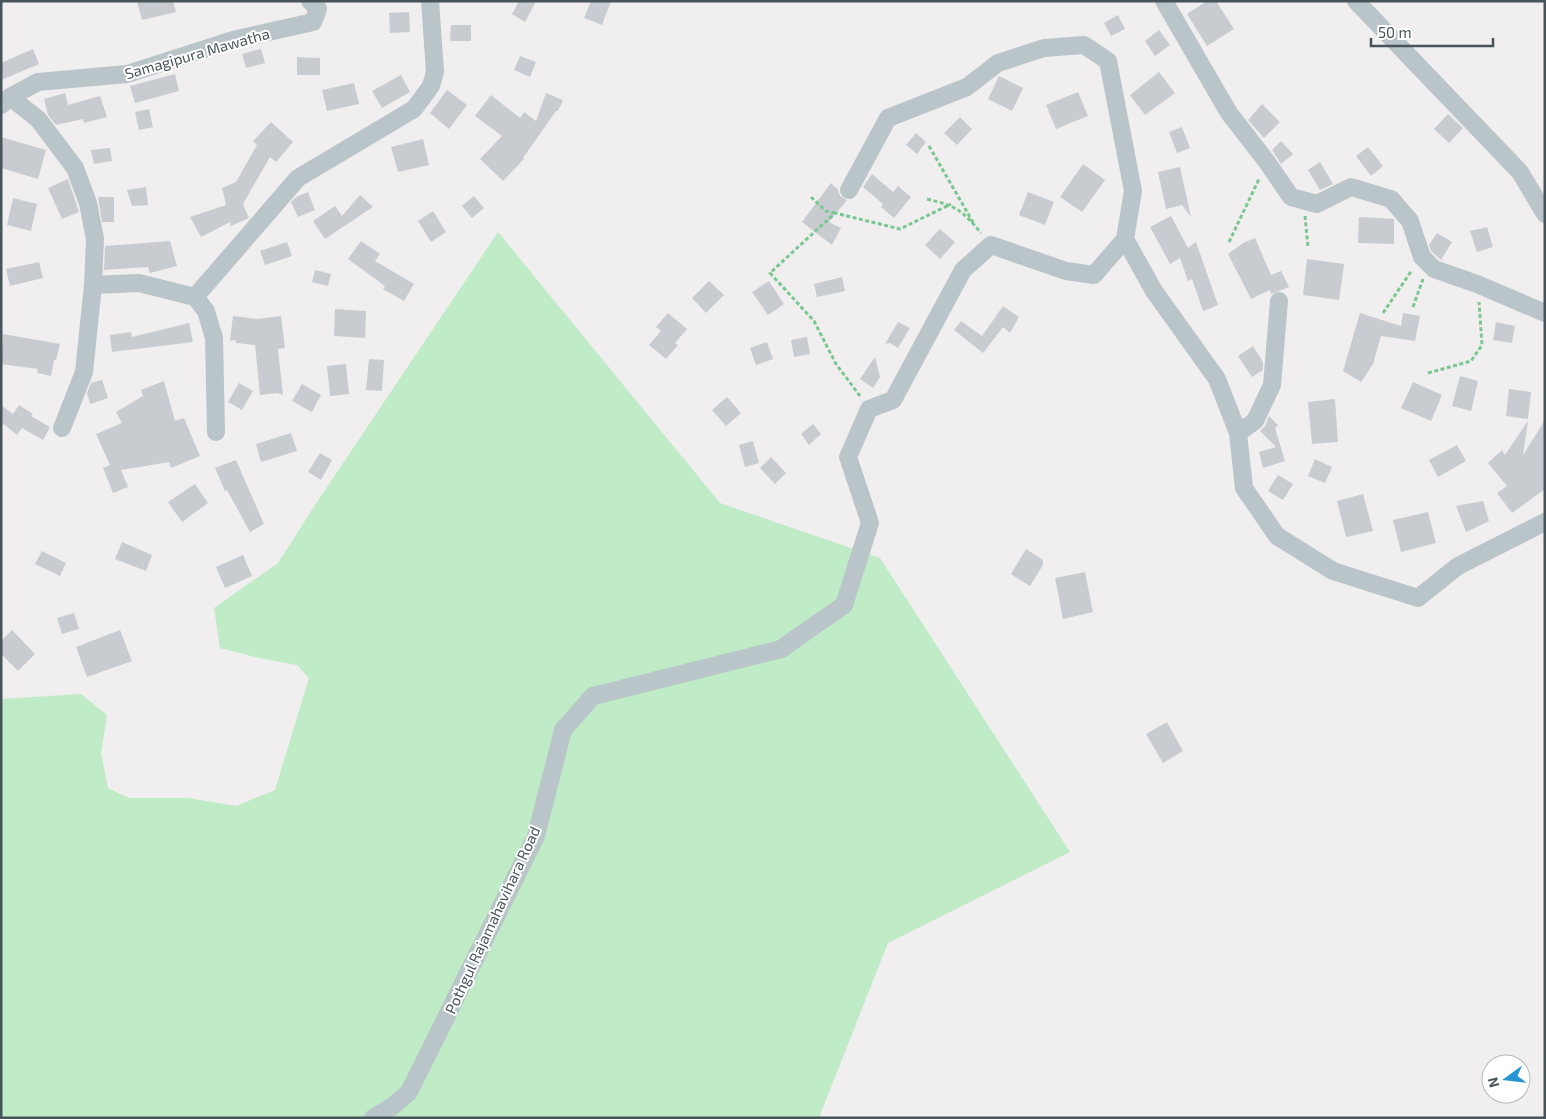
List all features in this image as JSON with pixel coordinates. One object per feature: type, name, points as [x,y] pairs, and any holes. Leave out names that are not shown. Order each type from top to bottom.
[{"type":"street","name":"Samagipura Mawatha","points":[[6,101],[38,82],[127,74],[233,40],[313,22],[318,9],[310,1]]},
{"type":"street","points":[[195,297],[298,178],[414,109],[431,86],[435,72],[430,1]]},
{"type":"street","points":[[1164,1],[1229,113],[1267,162],[1290,197],[1317,204],[1351,187],[1391,199],[1410,221],[1428,263],[1545,313]]},
{"type":"street","points":[[1356,1],[1520,172],[1545,214]]},
{"type":"street","points":[[849,190],[888,118],[967,87],[998,63],[1044,48],[1084,45],[1108,61],[1133,191],[1125,239],[1094,274],[1066,272],[991,245],[963,270],[893,400],[869,408]]},
{"type":"street","points":[[6,101],[38,119],[75,168],[88,203],[95,239],[93,285],[84,372],[62,428]]},
{"type":"street","points":[[1125,239],[1154,291],[1217,379],[1238,433],[1244,488],[1277,536],[1333,571],[1418,598],[1458,566],[1545,522]]},
{"type":"street","points":[[93,285],[139,283],[195,297],[206,311],[214,338],[216,432]]},
{"type":"street","points":[[1238,433],[1255,421],[1272,385],[1279,301]]},
{"type":"street","name":"Pothgul Rajamahavihara Road","points":[[374,1118],[393,1106],[409,1092],[536,836],[564,730],[593,696],[781,649],[844,605],[870,523],[848,457],[869,408]]},
{"type":"path","points":[[929,146],[974,224]]},
{"type":"path","points":[[1229,242],[1267,162]]},
{"type":"path","points":[[812,197],[826,211],[900,229],[943,210],[951,204]]},
{"type":"path","points":[[927,198],[951,204],[969,217],[991,245]]},
{"type":"path","points":[[1308,247],[1304,212],[1310,202]]},
{"type":"path","points":[[835,213],[770,273],[814,321],[836,364],[869,408]]},
{"type":"path","points":[[1413,307],[1428,263]]},
{"type":"path","points":[[1383,313],[1428,263]]},
{"type":"path","points":[[1428,373],[1471,361],[1482,346],[1477,284]]},
{"type":"green space","points":[[498,232],[720,503],[880,558],[1070,852],[888,943],[820,1118],[1,1118],[1,699],[81,694],[107,715],[101,753],[108,788],[129,798],[188,798],[236,806],[275,790],[309,678],[297,665],[220,648],[214,608],[278,563]]},
{"type":"building","points":[[137,1],[173,1],[176,12],[142,20]]},
{"type":"building","points":[[519,1],[536,1],[525,22],[512,14]]},
{"type":"building","points":[[591,1],[611,1],[602,25],[584,18]]},
{"type":"building","points":[[1207,1],[1216,1],[1234,29],[1207,46],[1187,14]]},
{"type":"building","points":[[409,12],[410,32],[390,33],[389,13]]},
{"type":"building","points":[[1118,15],[1125,29],[1111,36],[1104,23]]},
{"type":"building","points":[[451,25],[471,25],[471,41],[450,41]]},
{"type":"building","points":[[1159,30],[1170,45],[1155,56],[1145,41]]},
{"type":"building","points":[[33,49],[39,64],[1,80],[1,63]]},
{"type":"building","points":[[261,49],[265,63],[246,68],[242,54]]},
{"type":"building","points":[[520,56],[536,62],[530,77],[514,70]]},
{"type":"building","points":[[297,57],[320,58],[320,75],[297,75]]},
{"type":"building","points":[[1159,72],[1175,93],[1145,115],[1130,95]]},
{"type":"building","points":[[175,74],[179,91],[135,103],[130,86]]},
{"type":"building","points":[[401,75],[410,92],[382,108],[372,91]]},
{"type":"building","points":[[999,76],[1023,88],[1012,111],[988,99]]},
{"type":"building","points":[[354,83],[359,104],[327,111],[322,90]]},
{"type":"building","points":[[447,90],[467,105],[449,129],[430,113]]},
{"type":"building","points":[[1078,92],[1088,116],[1056,129],[1046,105]]},
{"type":"building","points":[[65,93],[68,105],[100,96],[107,117],[84,123],[83,119],[56,125],[48,115],[44,99]]},
{"type":"building","points":[[546,93],[563,100],[558,111],[556,111],[524,159],[503,181],[480,159],[502,136],[475,116],[491,95],[520,118],[524,112],[536,121]]},
{"type":"building","points":[[1262,104],[1280,122],[1264,138],[1248,120]]},
{"type":"building","points":[[149,109],[153,127],[139,130],[135,112]]},
{"type":"building","points":[[1448,114],[1463,128],[1449,143],[1434,129]]},
{"type":"building","points":[[960,117],[972,129],[957,145],[944,133]]},
{"type":"building","points":[[271,122],[293,142],[276,162],[270,157],[243,204],[249,218],[231,226],[230,222],[201,237],[190,217],[226,205],[222,188],[236,182],[257,145],[253,141]]},
{"type":"building","points":[[1182,127],[1190,148],[1177,153],[1169,132]]},
{"type":"building","points":[[916,133],[926,142],[917,154],[906,145]]},
{"type":"building","points":[[1,137],[46,150],[38,179],[1,168]]},
{"type":"building","points":[[423,139],[429,165],[398,172],[391,147]]},
{"type":"building","points":[[1281,141],[1293,154],[1281,164],[1272,150]]},
{"type":"building","points":[[1368,147],[1383,166],[1371,176],[1356,156]]},
{"type":"building","points":[[110,148],[112,161],[94,164],[91,150]]},
{"type":"building","points":[[1320,162],[1333,184],[1320,190],[1308,170]]},
{"type":"building","points":[[1083,164],[1105,180],[1082,212],[1060,197]]},
{"type":"building","points":[[1180,167],[1191,217],[1182,205],[1166,209],[1158,172]]},
{"type":"building","points":[[872,174],[893,192],[898,186],[911,197],[894,218],[881,207],[883,204],[863,187]]},
{"type":"building","points":[[68,179],[79,212],[62,219],[48,188]]},
{"type":"building","points":[[831,183],[838,190],[840,196],[847,200],[829,222],[841,228],[832,245],[802,222]]},
{"type":"building","points":[[146,187],[148,205],[132,206],[127,190]]},
{"type":"building","points":[[308,192],[315,210],[298,217],[291,202],[296,197]]},
{"type":"building","points":[[1028,192],[1054,202],[1045,225],[1019,215]]},
{"type":"building","points":[[360,195],[373,207],[325,239],[313,221],[335,206],[342,216]]},
{"type":"building","points":[[474,196],[484,208],[472,218],[462,206]]},
{"type":"building","points":[[98,197],[114,197],[114,222],[102,222]]},
{"type":"building","points":[[13,198],[37,204],[31,231],[7,225]]},
{"type":"building","points":[[433,211],[446,232],[431,242],[418,221]]},
{"type":"building","points":[[1171,216],[1188,248],[1196,242],[1218,305],[1203,311],[1192,279],[1188,281],[1180,258],[1170,264],[1150,227]]},
{"type":"building","points":[[1359,217],[1394,219],[1394,244],[1358,243]]},
{"type":"building","points":[[1487,227],[1493,247],[1477,252],[1470,231]]},
{"type":"building","points":[[940,229],[955,242],[940,259],[925,245]]},
{"type":"building","points":[[1437,233],[1452,242],[1441,260],[1431,251],[1429,245]]},
{"type":"building","points":[[1255,238],[1271,275],[1281,271],[1289,287],[1271,294],[1270,290],[1251,299],[1228,254],[1243,243]]},
{"type":"building","points":[[170,241],[177,266],[150,273],[148,267],[104,270],[105,246]]},
{"type":"building","points":[[361,241],[380,254],[375,261],[414,284],[404,301],[383,289],[385,286],[348,259]]},
{"type":"building","points":[[287,242],[292,256],[265,265],[260,251]]},
{"type":"building","points":[[1307,259],[1344,264],[1339,300],[1303,295]]},
{"type":"building","points":[[39,262],[43,278],[10,286],[6,269]]},
{"type":"building","points":[[315,270],[331,274],[328,286],[312,282]]},
{"type":"building","points":[[842,277],[845,291],[817,297],[814,284]]},
{"type":"building","points":[[709,281],[724,295],[706,313],[692,298]]},
{"type":"building","points":[[769,281],[784,304],[768,315],[752,292]]},
{"type":"building","points":[[1003,306],[1019,317],[1010,333],[1003,327],[983,353],[954,330],[961,321],[982,336]]},
{"type":"building","points":[[335,309],[366,311],[365,338],[334,336]]},
{"type":"building","points":[[668,313],[687,329],[675,343],[678,345],[666,359],[649,345],[661,331],[656,327]]},
{"type":"building","points":[[1360,313],[1401,326],[1403,313],[1420,316],[1415,341],[1381,336],[1373,364],[1361,382],[1343,371]]},
{"type":"building","points":[[233,316],[258,319],[281,316],[285,348],[278,349],[283,395],[278,393],[260,395],[255,345],[236,343],[235,340],[230,341]]},
{"type":"building","points":[[898,322],[910,328],[898,348],[890,343],[885,344]]},
{"type":"building","points":[[1496,322],[1515,326],[1512,343],[1493,340]]},
{"type":"building","points":[[189,323],[193,342],[112,352],[110,335],[131,332],[132,337]]},
{"type":"building","points":[[3,334],[60,344],[51,376],[37,373],[38,369],[1,364]]},
{"type":"building","points":[[807,337],[810,354],[794,357],[791,340]]},
{"type":"building","points":[[767,342],[773,359],[756,365],[750,348]]},
{"type":"building","points":[[1253,346],[1263,362],[1263,370],[1252,377],[1238,356]]},
{"type":"building","points":[[875,357],[880,377],[873,388],[860,379]]},
{"type":"building","points":[[369,359],[384,360],[382,391],[366,390]]},
{"type":"building","points":[[346,364],[349,394],[330,396],[327,366]]},
{"type":"building","points":[[1460,376],[1478,381],[1471,411],[1452,406]]},
{"type":"building","points":[[102,380],[108,398],[90,404],[87,393],[91,383]]},
{"type":"building","points":[[164,381],[175,421],[184,418],[200,456],[171,468],[169,462],[121,470],[128,487],[113,493],[103,468],[110,465],[96,434],[122,423],[116,412],[143,396],[141,390]]},
{"type":"building","points":[[1413,382],[1442,395],[1431,421],[1401,408]]},
{"type":"building","points":[[239,383],[253,391],[242,410],[228,402]]},
{"type":"building","points":[[302,384],[321,395],[312,412],[292,401]]},
{"type":"building","points":[[1509,389],[1531,392],[1528,419],[1506,416]]},
{"type":"building","points":[[727,397],[741,413],[726,426],[712,410]]},
{"type":"building","points":[[1335,399],[1338,442],[1312,444],[1308,402]]},
{"type":"building","points":[[1,405],[13,414],[19,405],[33,414],[31,416],[50,427],[43,440],[22,428],[17,435],[1,422]]},
{"type":"building","points":[[1269,416],[1278,425],[1275,428],[1285,461],[1263,468],[1259,452],[1276,447],[1260,431],[1265,426]]},
{"type":"building","points":[[1545,420],[1545,489],[1512,513],[1497,493],[1507,486],[1488,463],[1502,450],[1505,455],[1528,421],[1523,455]]},
{"type":"building","points":[[813,424],[821,434],[809,445],[801,434]]},
{"type":"building","points":[[291,433],[297,451],[261,462],[256,444]]},
{"type":"building","points":[[753,441],[759,463],[745,467],[739,445]]},
{"type":"building","points":[[1457,445],[1466,461],[1438,477],[1429,460]]},
{"type":"building","points":[[320,453],[332,460],[321,480],[308,472]]},
{"type":"building","points":[[771,457],[786,473],[775,484],[760,468]]},
{"type":"building","points":[[1315,459],[1332,467],[1325,483],[1308,476]]},
{"type":"building","points":[[236,460],[264,524],[250,532],[227,490],[225,491],[215,468]]},
{"type":"building","points":[[1278,475],[1293,484],[1283,500],[1268,491]]},
{"type":"building","points":[[195,484],[208,503],[182,522],[168,502]]},
{"type":"building","points":[[1363,494],[1373,531],[1346,537],[1337,501]]},
{"type":"building","points":[[1483,501],[1489,521],[1466,532],[1456,506]]},
{"type":"building","points":[[1428,512],[1436,543],[1401,552],[1393,520]]},
{"type":"building","points":[[122,542],[152,555],[146,571],[115,559]]},
{"type":"building","points":[[1026,549],[1043,560],[1043,565],[1030,586],[1011,574]]},
{"type":"building","points":[[42,551],[66,563],[60,576],[35,564]]},
{"type":"building","points":[[243,555],[252,576],[225,588],[216,567]]},
{"type":"building","points":[[1085,572],[1093,612],[1063,619],[1055,578]]},
{"type":"building","points":[[74,613],[79,629],[62,634],[57,618]]},
{"type":"building","points":[[12,630],[35,654],[18,671],[1,654],[1,641]]},
{"type":"building","points":[[120,630],[132,661],[87,677],[76,647]]},
{"type":"building","points":[[1167,722],[1183,751],[1163,763],[1146,734]]}]
